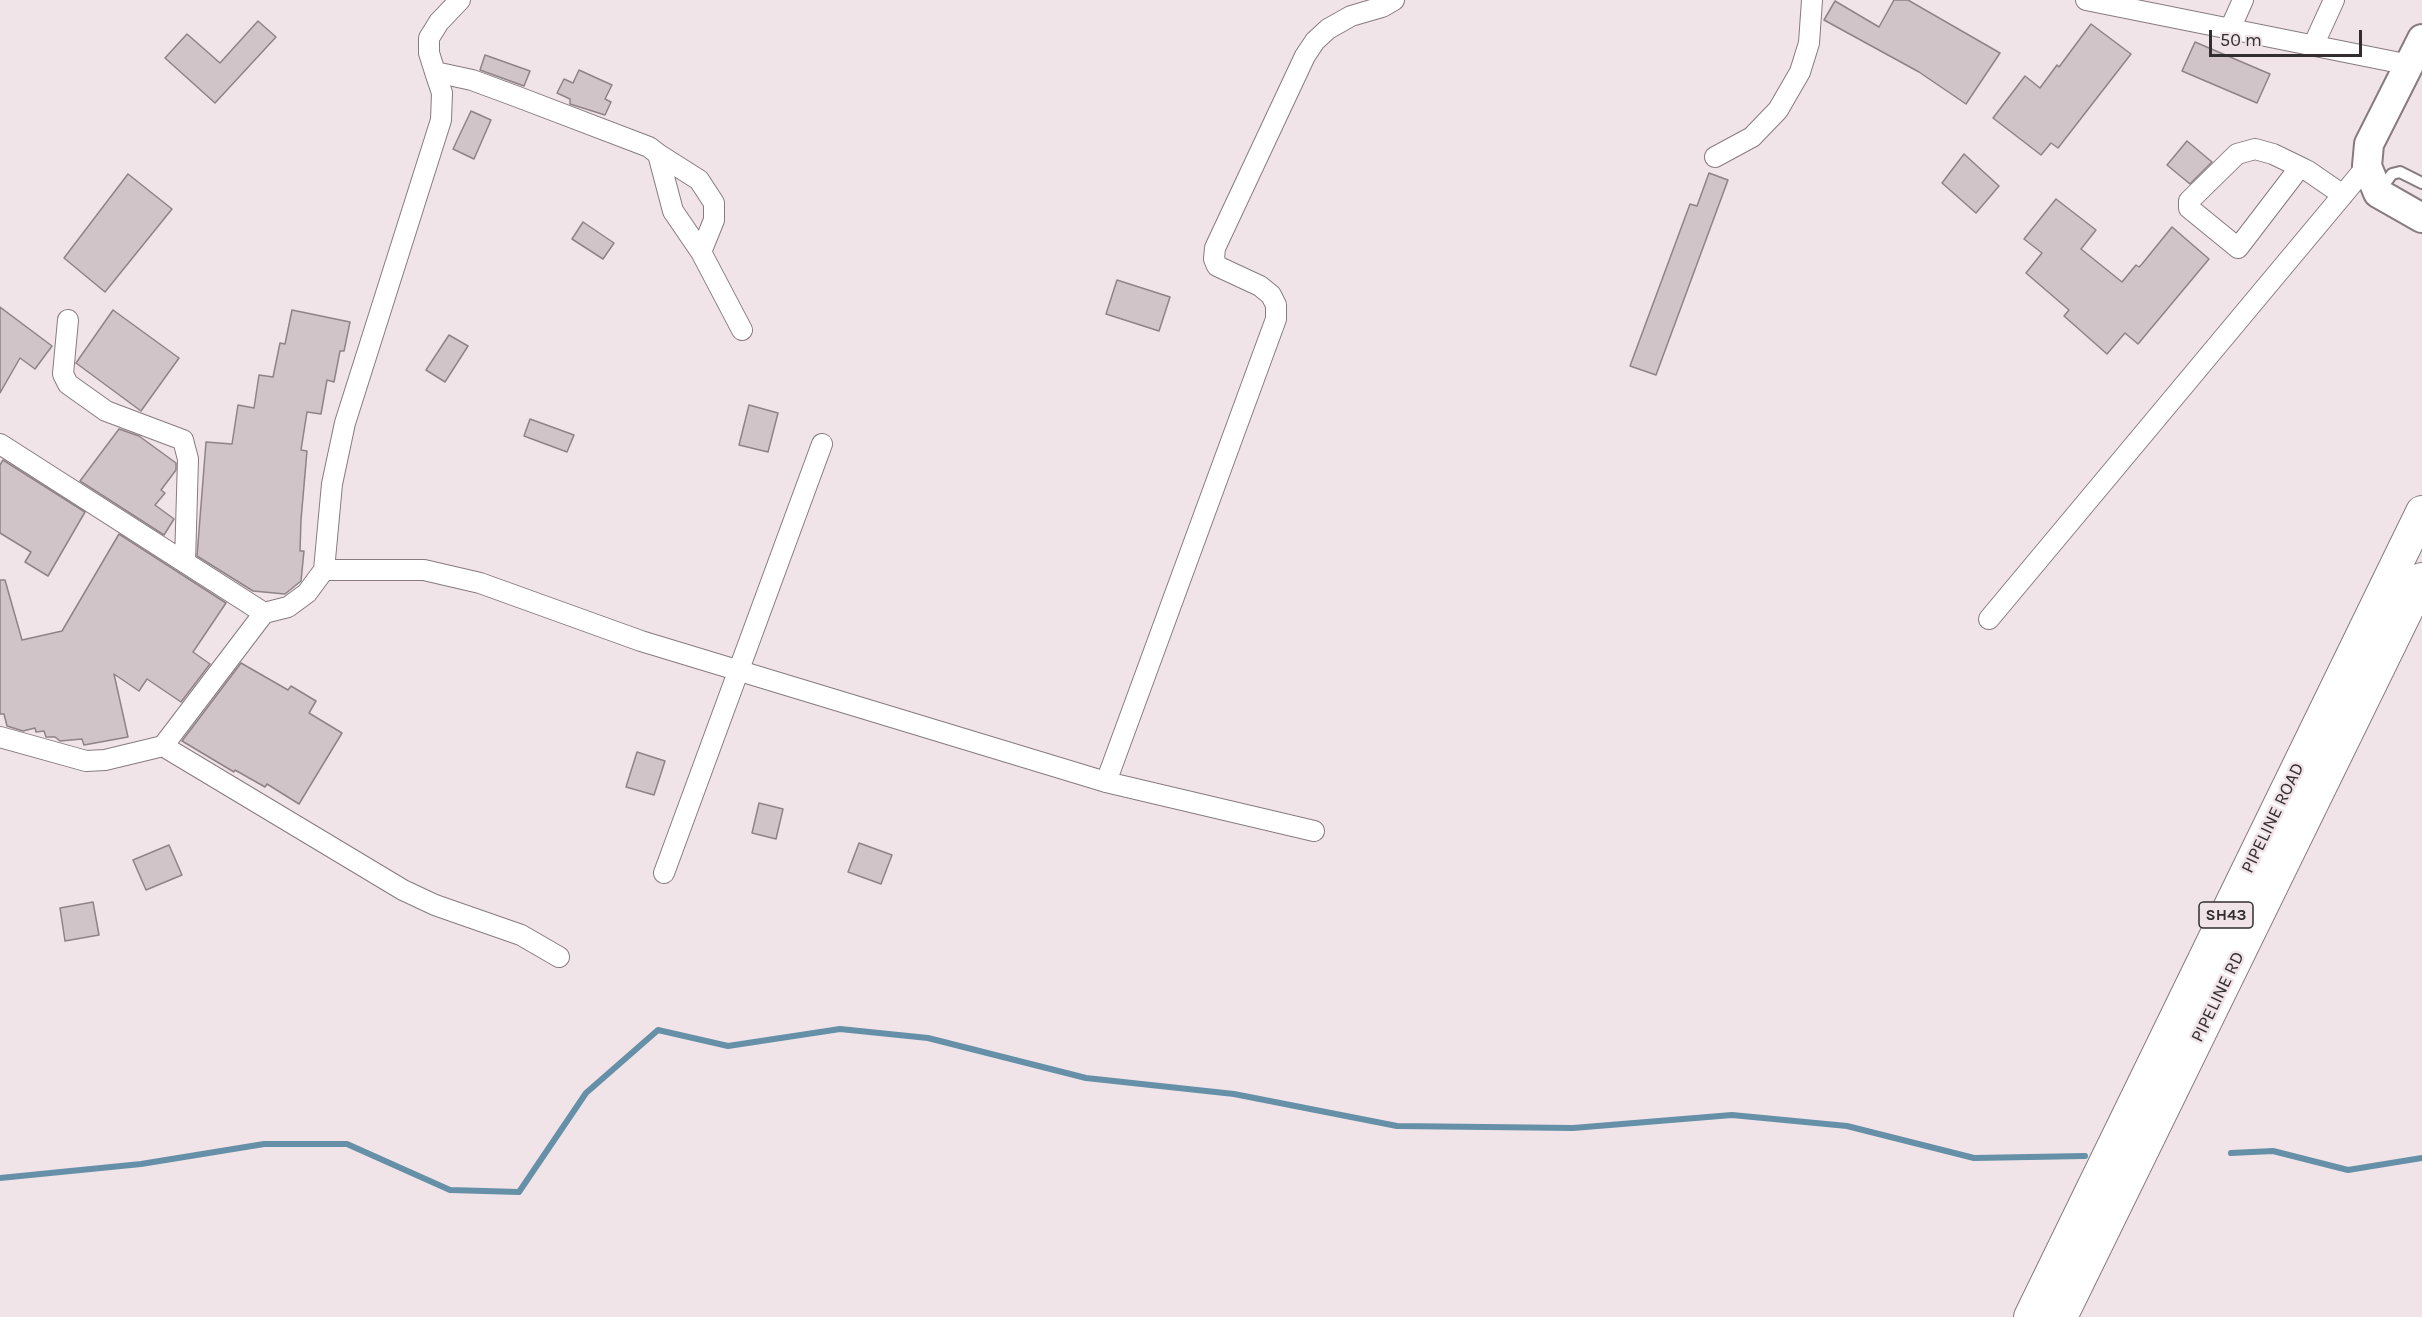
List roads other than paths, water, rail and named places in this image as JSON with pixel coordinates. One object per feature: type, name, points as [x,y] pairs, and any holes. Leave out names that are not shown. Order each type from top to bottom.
[{"type":"main road","name":"PIPELINE ROAD","points":[[2030,1317],[2418,532]]},
{"type":"main road","name":"PIPELINE RD","points":[[2061,1317],[2422,579]]},
{"type":"street","points":[[0,737],[86,761],[105,760],[163,746],[264,613],[288,606],[307,593],[324,570],[332,484],[345,423],[441,120],[442,93],[429,53],[429,38],[439,22],[459,0]]},
{"type":"street","points":[[1106,782],[1276,319],[1276,305],[1270,295],[1260,286],[1217,266],[1214,259],[1215,248],[1305,56],[1315,41],[1328,29],[1351,16],[1382,7],[1394,0]]},
{"type":"street","points":[[1715,157],[1752,137],[1778,110],[1800,72],[1809,43],[1812,0]]},
{"type":"street","points":[[2086,0],[2147,6],[2230,29],[2410,65]]},
{"type":"street","points":[[2230,29],[2243,0]]},
{"type":"street","points":[[2313,46],[2334,0]]},
{"type":"street","points":[[2422,39],[2369,144],[2367,166],[2378,193],[2422,217]]},
{"type":"street","points":[[435,72],[472,80],[649,147],[699,180],[710,192],[714,203],[714,220],[701,252]]},
{"type":"street","points":[[2300,167],[2238,248],[2189,208],[2189,201],[2237,154],[2245,150],[2264,150],[2300,167],[2343,195]]},
{"type":"street","points":[[658,154],[673,211],[701,252],[742,330]]},
{"type":"street","points":[[1989,619],[2367,166]]},
{"type":"street","points":[[68,320],[63,374],[68,384],[106,411],[183,440],[188,459],[185,562]]},
{"type":"street","points":[[0,444],[264,613]]},
{"type":"street","points":[[664,873],[822,444]]},
{"type":"street","points":[[324,570],[424,570],[480,583],[640,641],[1106,782],[1314,831]]},
{"type":"street","points":[[163,746],[403,890],[435,905],[521,935],[559,957]]},
{"type":"lane","points":[[2378,193],[2392,174],[2400,172],[2422,183]]},
{"type":"waterway","points":[[0,1178],[141,1164],[264,1144],[347,1144],[450,1190],[519,1192],[586,1093],[658,1030],[728,1046],[840,1029],[928,1038],[1086,1078],[1234,1094],[1397,1126],[1573,1128],[1732,1115],[1847,1126],[1974,1158],[2085,1156]]},
{"type":"waterway","points":[[2231,1153],[2273,1151],[2348,1170],[2422,1158]]}]
